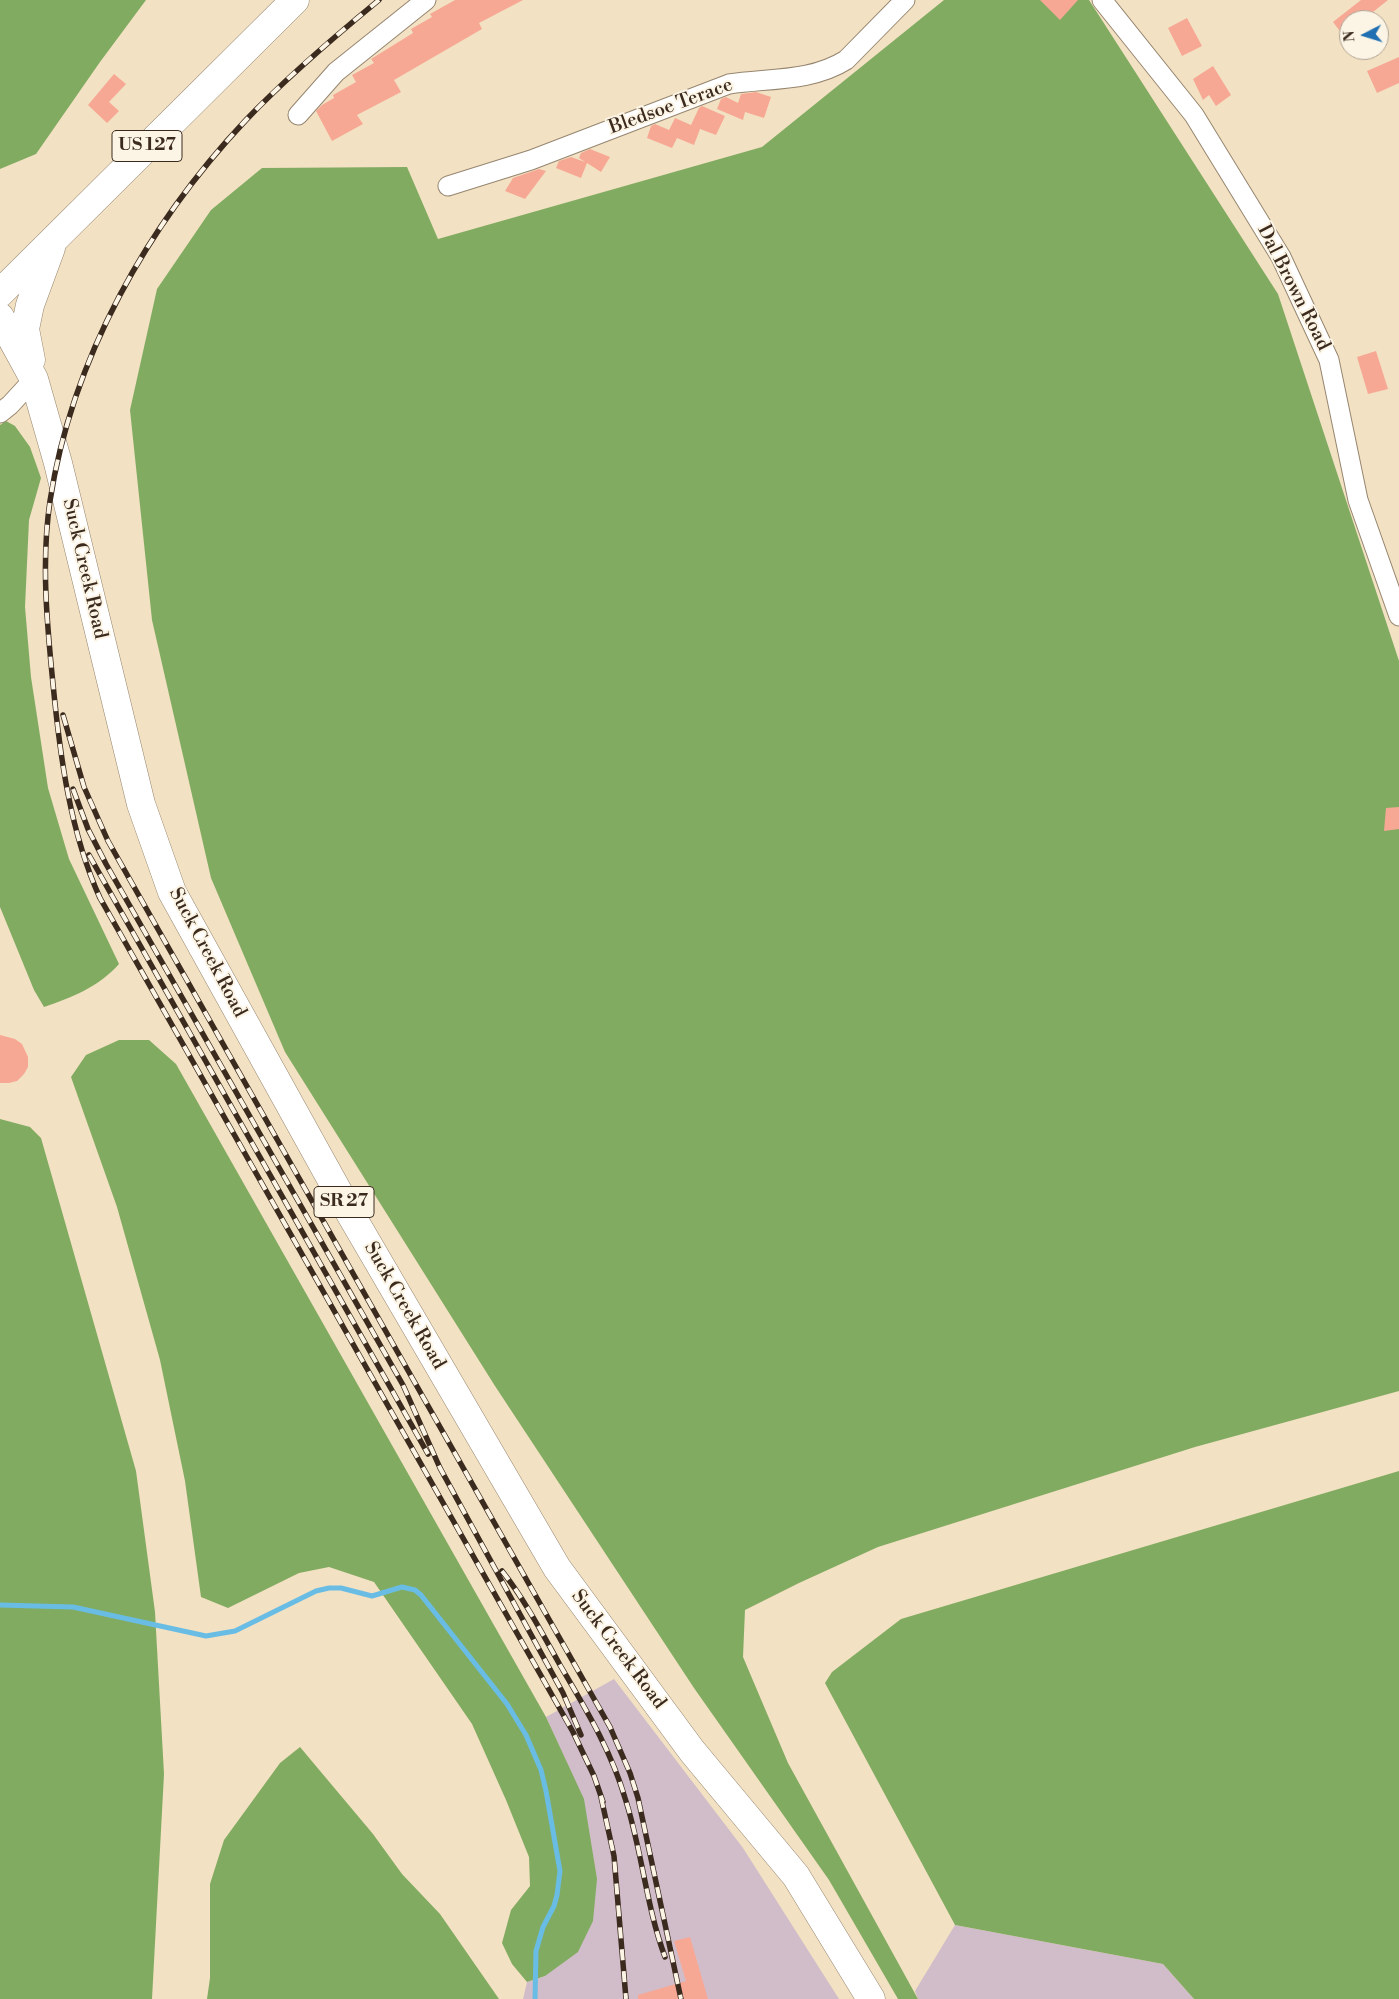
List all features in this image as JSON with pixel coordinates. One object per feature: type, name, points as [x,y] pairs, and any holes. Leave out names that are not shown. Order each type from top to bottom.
[{"type":"main road","name":"US 127","points":[[0,293],[295,0]]},
{"type":"main road","points":[[34,379],[25,329],[30,305],[55,238]]},
{"type":"main road","name":"Suck Creek Road","points":[[0,317],[34,379],[58,463],[141,804],[172,892],[351,1215],[557,1568],[692,1751],[796,1876],[870,1999]]},
{"type":"street","points":[[298,115],[336,72],[426,0]]},
{"type":"street","name":"Bledsoe Terace","points":[[448,186],[460,180],[531,160],[729,84],[759,80],[790,79],[814,74],[838,65],[846,60],[906,0]]},
{"type":"street","name":"Dal Brown Road","points":[[1102,0],[1194,114],[1281,257],[1329,360],[1358,500],[1399,616]]},
{"type":"street","points":[[0,413],[34,379]]},
{"type":"shaded area","points":[[614,1679],[743,1848],[839,1999],[523,1999],[527,1982],[545,1976],[583,1799],[546,1717]]},
{"type":"shaded area","points":[[955,1925],[1163,1964],[1194,1999],[918,1999],[915,1991]]},
{"type":"green space","points":[[0,0],[146,0],[36,154],[0,169]]},
{"type":"green space","points":[[944,0],[1089,0],[1278,294],[1399,661],[1399,1391],[1195,1447],[878,1547],[745,1610],[743,1657],[788,1763],[918,1999],[898,1999],[829,1880],[694,1688],[495,1386],[285,1052],[211,878],[152,620],[130,410],[157,289],[211,210],[262,168],[407,167],[438,239],[762,147]]},
{"type":"green space","points":[[6,421],[15,426],[30,447],[41,478],[29,520],[25,607],[31,677],[48,788],[69,859],[119,964],[94,985],[64,1000],[44,1007],[34,990],[0,907],[0,425]]},
{"type":"green space","points":[[119,1040],[149,1040],[176,1064],[546,1717],[584,1799],[597,1879],[593,1921],[578,1952],[545,1976],[527,1982],[512,1964],[502,1943],[511,1910],[530,1886],[529,1857],[506,1800],[472,1724],[374,1582],[329,1567],[299,1573],[228,1608],[201,1597],[185,1481],[160,1360],[117,1207],[71,1077],[86,1055]]},
{"type":"green space","points":[[0,1119],[30,1127],[41,1138],[136,1471],[155,1612],[164,1774],[152,1999],[0,1999]]},
{"type":"green space","points":[[1399,1471],[1399,1999],[1194,1999],[1163,1964],[955,1925],[825,1683],[832,1672],[901,1619]]},
{"type":"green space","points":[[300,1747],[373,1834],[402,1874],[440,1914],[499,1999],[207,1999],[210,1978],[210,1884],[224,1840],[280,1763]]},
{"type":"building","points":[[455,0],[523,0],[479,23],[482,29],[394,80],[401,92],[357,115],[363,124],[332,141],[316,111],[334,98],[333,95],[356,82],[352,75],[374,63],[371,59],[413,33],[411,29],[432,17],[430,14]]},
{"type":"building","points":[[1040,0],[1078,0],[1060,20]]},
{"type":"building","points":[[1361,0],[1388,0],[1376,10],[1348,10]]},
{"type":"building","points":[[1339,17],[1339,30],[1333,22]]},
{"type":"building","points":[[1187,18],[1202,46],[1182,56],[1168,28]]},
{"type":"building","points":[[1399,57],[1399,83],[1377,93],[1367,71]]},
{"type":"building","points":[[1213,66],[1231,95],[1216,106],[1209,95],[1203,100],[1193,79]]},
{"type":"building","points":[[114,74],[126,84],[109,102],[119,111],[107,123],[88,105]]},
{"type":"building","points":[[756,92],[771,97],[764,118],[745,112],[743,120],[717,109],[721,99],[726,97],[738,103],[741,94]]},
{"type":"building","points":[[702,106],[725,116],[716,135],[695,127],[700,129],[694,145],[677,138],[672,148],[647,138],[651,126],[655,124],[669,130],[675,118],[691,125],[699,108]]},
{"type":"building","points":[[590,149],[610,157],[601,172],[587,163],[581,178],[556,168],[559,161],[571,157],[585,162],[579,158],[581,153]]},
{"type":"building","points":[[539,169],[546,171],[525,199],[505,191],[513,178]]},
{"type":"building","points":[[1376,351],[1388,389],[1368,394],[1357,357]]},
{"type":"building","points":[[1399,807],[1399,829],[1384,831],[1386,808]]},
{"type":"building","points":[[0,1035],[15,1039],[22,1044],[28,1057],[28,1067],[17,1081],[0,1083]]},
{"type":"building","points":[[690,1937],[708,1999],[638,1999],[638,1995],[686,1981],[674,1941]]},
{"type":"waterway","points":[[0,1605],[73,1607],[206,1636],[235,1631],[316,1591],[329,1588],[341,1588],[372,1596],[402,1587],[415,1590],[421,1595],[507,1704],[526,1735],[541,1770],[560,1871],[554,1906],[543,1927],[536,1951],[535,1999]]},
{"type":"railway","points":[[379,0],[278,88],[210,160],[177,203],[147,249],[120,296],[96,345],[76,396],[61,448],[47,524],[45,570],[47,616],[59,739],[74,820],[81,847],[100,898],[573,1732],[594,1776],[603,1802]]},
{"type":"railway","points":[[63,715],[84,787],[108,841],[610,1727],[630,1773],[638,1798],[681,1999]]},
{"type":"railway","points":[[73,789],[88,829],[106,864],[403,1385],[440,1468],[563,1693],[581,1735]]},
{"type":"railway","points":[[89,855],[428,1454]]},
{"type":"railway","points":[[502,1571],[540,1629],[605,1746],[619,1780],[631,1818],[653,1918],[665,1957]]},
{"type":"railway","points":[[601,1797],[614,1856],[626,1999]]}]
